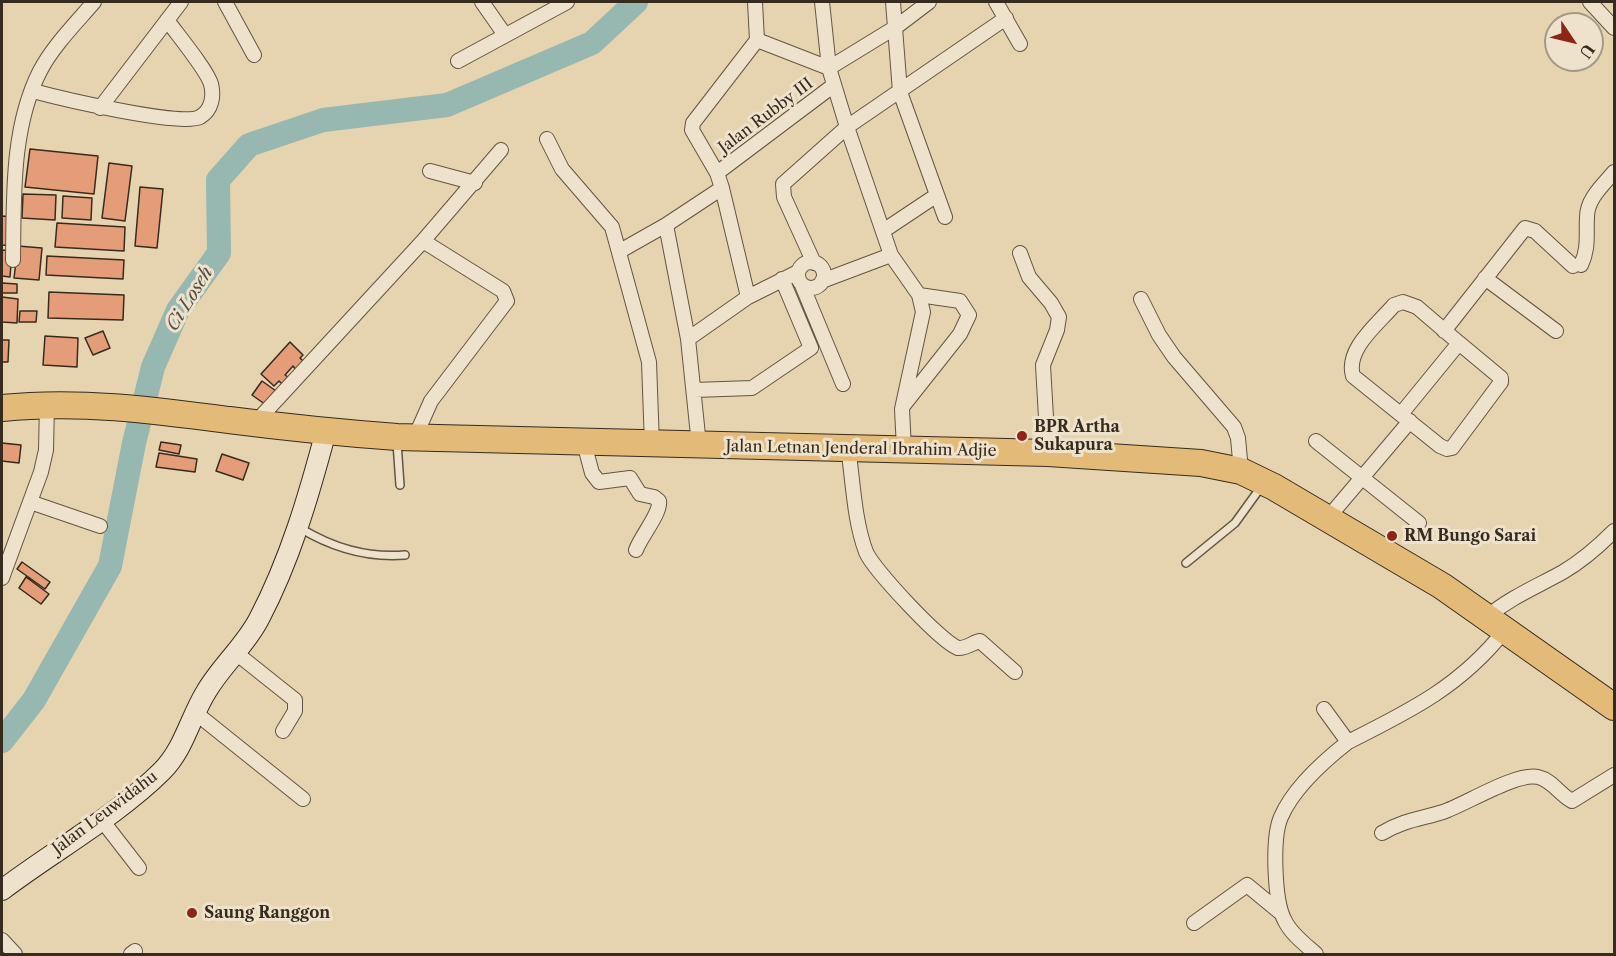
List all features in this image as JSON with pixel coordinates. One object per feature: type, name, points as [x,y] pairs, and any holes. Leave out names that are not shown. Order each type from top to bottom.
[{"type":"highway","name":"Jalan Letnan Jenderal Ibrahim Adjie","points":[[2,408],[53,403],[197,414],[326,431],[406,437],[652,445],[848,447],[1048,453],[1201,463],[1241,471],[1265,482],[1442,586],[1612,701]]},
{"type":"street","points":[[13,260],[16,161],[33,91],[48,58],[94,2]]},
{"type":"street","points":[[100,108],[181,2]]},
{"type":"street","points":[[225,2],[254,55]]},
{"type":"street","points":[[482,2],[505,35]]},
{"type":"street","points":[[458,61],[567,2]]},
{"type":"street","points":[[748,297],[722,188],[717,173],[694,136],[693,123],[757,40],[755,2]]},
{"type":"street","points":[[822,2],[829,68],[847,127],[891,255],[919,295],[923,312],[902,409],[904,449]]},
{"type":"street","points":[[893,2],[900,92],[945,217]]},
{"type":"street","points":[[829,68],[896,27],[929,2]]},
{"type":"street","points":[[996,2],[1020,44]]},
{"type":"street","points":[[1590,2],[1614,28]]},
{"type":"street","points":[[822,281],[823,272],[814,263],[784,197],[783,184],[847,127],[1006,18]]},
{"type":"street","points":[[33,91],[100,108],[183,119],[198,118],[208,111],[213,98],[210,82],[167,20]]},
{"type":"street","points":[[757,40],[829,68]]},
{"type":"street","name":"Jalan Rubby III","points":[[717,173],[834,85]]},
{"type":"street","points":[[547,139],[569,178],[612,227],[649,362],[653,412],[652,445]]},
{"type":"street","points":[[256,422],[423,241],[501,150]]},
{"type":"street","points":[[2,159],[16,161]]},
{"type":"street","points":[[430,171],[475,183]]},
{"type":"street","points":[[1444,331],[1525,228],[1535,231],[1577,265],[1588,247],[1588,209],[1593,198],[1614,172]]},
{"type":"street","points":[[620,251],[666,225],[722,188]]},
{"type":"street","points":[[883,231],[937,195]]},
{"type":"street","points":[[666,225],[688,339],[699,445]]},
{"type":"street","points":[[406,437],[507,301],[503,291],[423,241]]},
{"type":"street","points":[[1020,253],[1029,277],[1051,303],[1059,317],[1057,330],[1043,365],[1048,453]]},
{"type":"street","points":[[688,339],[748,297],[782,279],[800,278],[813,288],[822,281],[891,255]]},
{"type":"street","points":[[814,263],[804,265],[800,278],[843,384]]},
{"type":"street","points":[[1485,278],[1556,331]]},
{"type":"street","points":[[782,279],[811,348]]},
{"type":"street","points":[[902,409],[960,334],[969,315],[960,301],[919,295]]},
{"type":"street","points":[[1141,298],[1159,335],[1174,357],[1234,427],[1240,445],[1241,471]]},
{"type":"street","points":[[1399,302],[1417,307],[1459,343],[1499,375],[1501,382],[1450,449],[1440,446],[1353,376],[1350,367],[1353,353],[1399,302]]},
{"type":"street","points":[[694,390],[752,388],[824,338]]},
{"type":"street","points":[[1327,519],[1364,477],[1459,343]]},
{"type":"street","points":[[2,578],[46,450],[53,403]]},
{"type":"street","name":"Jalan Leuwidahu","points":[[2,890],[101,819],[162,771],[174,756],[212,681],[236,653],[259,620],[298,526],[326,431]]},
{"type":"street","points":[[1316,441],[1419,523]]},
{"type":"street","points":[[584,443],[591,473],[599,482],[630,478],[635,482],[640,494],[654,497],[659,501],[658,513],[645,530],[636,550]]},
{"type":"street","points":[[848,447],[859,524],[872,563],[920,616],[955,646],[963,648],[980,641],[1015,672]]},
{"type":"street","points":[[30,502],[100,526]]},
{"type":"street","points":[[1314,952],[1286,924],[1281,913],[1277,885],[1277,830],[1280,818],[1288,804],[1326,759],[1348,742],[1421,705],[1454,683],[1487,653],[1496,624],[1509,599],[1564,572],[1595,550],[1614,531]]},
{"type":"street","points":[[236,653],[295,700],[295,711],[283,731]]},
{"type":"street","points":[[1324,709],[1348,742]]},
{"type":"street","points":[[197,714],[303,799]]},
{"type":"street","points":[[1382,832],[1406,820],[1442,812],[1493,789],[1525,778],[1542,778],[1572,801],[1614,775]]},
{"type":"street","points":[[101,819],[139,868]]},
{"type":"street","points":[[1194,922],[1247,885],[1281,913]]},
{"type":"street","points":[[2,940],[15,954]]},
{"type":"lane","points":[[400,485],[406,437]]},
{"type":"lane","points":[[1186,564],[1235,523],[1265,482]]},
{"type":"lane","points":[[298,526],[327,544],[357,553],[405,555]]},
{"type":"building","points":[[30,149],[98,156],[94,194],[25,187]]},
{"type":"building","points":[[109,163],[132,166],[125,221],[102,218]]},
{"type":"building","points":[[140,187],[163,189],[157,248],[135,246]]},
{"type":"building","points":[[23,194],[56,195],[55,220],[22,218]]},
{"type":"building","points":[[63,196],[92,198],[91,220],[62,218]]},
{"type":"building","points":[[2,216],[13,217],[11,246],[2,245]]},
{"type":"building","points":[[57,223],[125,227],[124,251],[55,247]]},
{"type":"building","points":[[18,246],[42,248],[39,280],[14,278]]},
{"type":"building","points":[[2,250],[12,251],[10,277],[2,276]]},
{"type":"building","points":[[47,256],[124,260],[123,279],[46,275]]},
{"type":"building","points":[[2,283],[17,284],[17,293],[2,293]]},
{"type":"building","points":[[49,292],[124,295],[123,320],[48,318]]},
{"type":"building","points":[[2,297],[18,299],[17,323],[2,322]]},
{"type":"building","points":[[20,311],[37,311],[36,322],[19,322]]},
{"type":"building","points":[[103,331],[110,348],[93,355],[85,338]]},
{"type":"building","points":[[45,336],[78,338],[77,367],[43,365]]},
{"type":"building","points":[[2,340],[9,340],[8,362],[2,362]]},
{"type":"building","points":[[290,342],[303,355],[300,358],[304,362],[296,370],[293,366],[285,375],[288,377],[282,384],[279,381],[274,386],[261,374]]},
{"type":"building","points":[[262,381],[276,391],[266,405],[252,395]]},
{"type":"building","points":[[161,442],[181,445],[179,454],[159,450]]},
{"type":"building","points":[[2,443],[21,445],[19,463],[2,461]]},
{"type":"building","points":[[159,453],[197,459],[195,472],[156,467]]},
{"type":"building","points":[[222,454],[249,463],[243,480],[216,471]]},
{"type":"building","points":[[22,562],[50,582],[45,589],[17,569]]},
{"type":"building","points":[[26,577],[49,594],[41,604],[19,588]]},
{"type":"waterway","name":"Ci Loseh","points":[[2,741],[34,700],[110,566],[134,443],[153,367],[178,310],[219,253],[218,180],[249,145],[323,120],[447,105],[592,43],[636,2]]},
{"type":"place","name":"BPR Artha Sukapura","points":[[1022,436]]},
{"type":"place","name":"RM Bungo Sarai","points":[[1392,536]]},
{"type":"place","name":"Saung Ranggon","points":[[192,913]]}]
